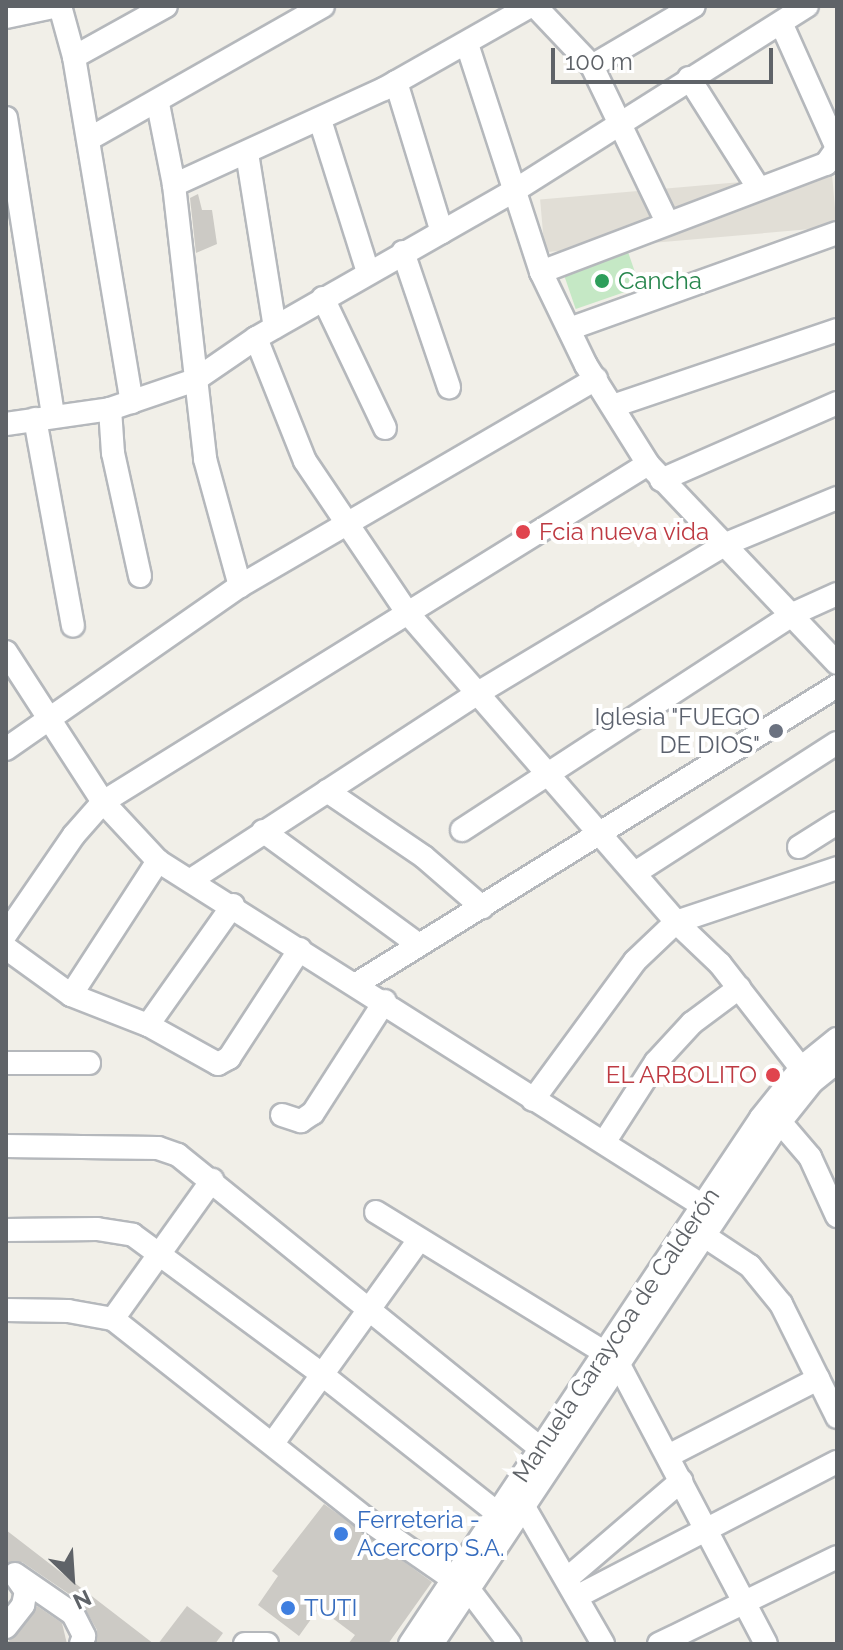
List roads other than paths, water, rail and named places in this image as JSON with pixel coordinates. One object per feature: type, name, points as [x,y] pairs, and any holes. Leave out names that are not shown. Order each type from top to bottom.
[{"type":"street","points":[[6,17],[59,6],[74,57],[132,402]]},
{"type":"street","points":[[74,57],[166,6]]},
{"type":"street","points":[[89,139],[158,104],[323,6]]},
{"type":"street","points":[[174,185],[320,120],[467,44],[532,6],[592,66],[667,222]]},
{"type":"street","points":[[592,66],[694,6]]},
{"type":"street","points":[[6,424],[110,409],[195,380],[265,332],[517,189],[618,121],[810,7]]},
{"type":"street","points":[[541,272],[758,187],[826,164],[837,148],[782,25]]},
{"type":"street","points":[[467,44],[517,189],[541,272],[596,379],[654,472],[795,613],[837,663]]},
{"type":"street","points":[[689,78],[758,187]]},
{"type":"street","points":[[396,82],[442,232]]},
{"type":"street","points":[[158,104],[174,185],[205,459],[240,586]]},
{"type":"street","points":[[6,118],[73,626]]},
{"type":"street","points":[[320,120],[368,272]]},
{"type":"street","points":[[247,153],[265,332],[305,461],[346,527],[406,611],[635,873],[720,964],[801,1068]]},
{"type":"street","points":[[569,329],[833,234],[837,257]]},
{"type":"street","points":[[403,252],[449,387]]},
{"type":"street","points":[[323,298],[385,428]]},
{"type":"street","points":[[613,406],[837,330]]},
{"type":"street","points":[[6,749],[46,718],[240,586],[596,379]]},
{"type":"street","points":[[6,934],[74,835],[103,802],[406,611],[654,472],[837,403]]},
{"type":"street","points":[[110,409],[113,453],[140,576]]},
{"type":"street","points":[[191,880],[478,693],[726,544],[837,498]]},
{"type":"street","points":[[462,830],[546,771],[795,613],[837,594]]},
{"type":"street","points":[[6,652],[103,802],[158,861],[358,983],[703,1206]]},
{"type":"street","points":[[358,983],[837,686]]},
{"type":"street","points":[[635,873],[837,743]]},
{"type":"street","points":[[327,791],[424,857],[482,907]]},
{"type":"street","points":[[799,847],[837,823]]},
{"type":"street","points":[[263,831],[419,945]]},
{"type":"street","points":[[71,995],[158,861]]},
{"type":"street","points":[[541,1104],[635,961],[683,926],[837,868]]},
{"type":"street","points":[[148,1025],[233,905]]},
{"type":"street","points":[[6,948],[71,995],[148,1025],[210,1064],[224,1061],[300,949]]},
{"type":"street","points":[[605,1141],[656,1062],[692,1023],[739,988]]},
{"type":"street","points":[[282,1115],[301,1121],[313,1113],[385,1001]]},
{"type":"street","name":"Manuela Garaycoa de Calderón","points":[[410,1644],[524,1507],[703,1206],[801,1068],[837,1039]]},
{"type":"street","name":"Manuela Garaycoa de Calderón","points":[[432,1644],[497,1513],[541,1449],[703,1235],[780,1122],[812,1082],[837,1062]]},
{"type":"street","points":[[6,1063],[89,1063]]},
{"type":"street","points":[[780,1122],[810,1157],[837,1216]]},
{"type":"street","points":[[6,1146],[158,1148],[178,1155],[541,1449]]},
{"type":"street","points":[[113,1319],[212,1180]]},
{"type":"street","points":[[376,1212],[612,1359],[668,1456],[766,1644]]},
{"type":"street","points":[[6,1230],[97,1229],[133,1235],[160,1251],[320,1373],[497,1513]]},
{"type":"street","points":[[668,1456],[830,1396],[781,1304],[750,1266],[703,1235]]},
{"type":"street","points":[[273,1443],[320,1373],[419,1240]]},
{"type":"street","points":[[6,1310],[68,1311],[113,1319],[366,1519],[462,1585],[510,1644]]},
{"type":"street","points":[[574,1586],[707,1531],[837,1462]]},
{"type":"street","points":[[574,1586],[681,1481]]},
{"type":"street","points":[[524,1507],[574,1586],[603,1644]]},
{"type":"street","points":[[659,1644],[837,1557]]},
{"type":"street","points":[[6,1627],[23,1605],[26,1591],[10,1570]]},
{"type":"street","points":[[10,1570],[73,1614],[84,1636],[81,1644]]},
{"type":"street","points":[[245,1644],[267,1644]]},
{"type":"place","name":"Cancha","points":[[602,281]]},
{"type":"place","name":"Fcia nueva vida","points":[[523,532]]},
{"type":"place","name":"Iglesia \"FUEGO DE DIOS\"","points":[[776,731]]},
{"type":"place","name":"EL ARBOLITO","points":[[773,1075]]},
{"type":"place","name":"Ferreteria - Acercorp S.A.","points":[[341,1534]]},
{"type":"place","name":"TUTI","points":[[288,1608]]}]
